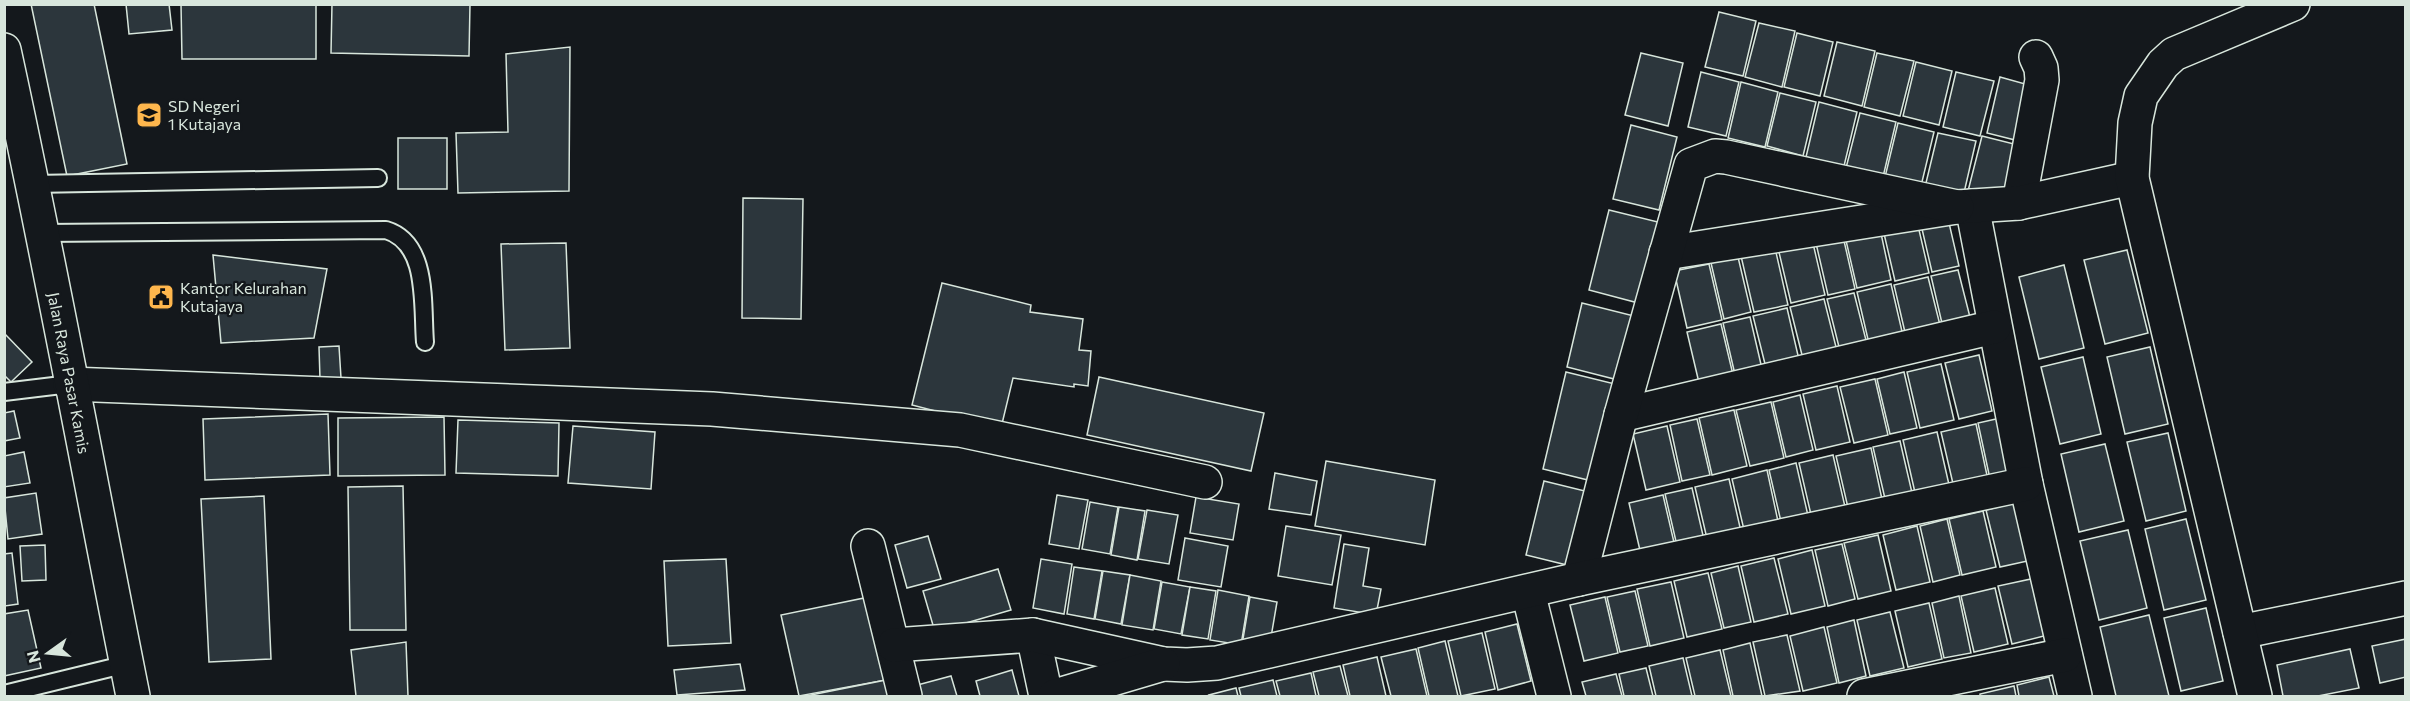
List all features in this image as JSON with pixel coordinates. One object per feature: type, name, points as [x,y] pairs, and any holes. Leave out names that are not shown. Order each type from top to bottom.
[{"type":"street","points":[[2255,696],[2132,178],[2134,123],[2141,96],[2163,64],[2174,54],[2293,4]]},
{"type":"street","name":"Jalan Raya Pasar Kamis","points":[[4,50],[33,184],[70,384],[133,696]]},
{"type":"street","points":[[2019,203],[2042,80],[2041,68],[2036,57]]},
{"type":"street","points":[[1579,579],[1687,171],[1691,165],[1715,156],[1964,206]]},
{"type":"street","points":[[1666,253],[1964,206],[2019,203],[2132,178]]},
{"type":"street","points":[[1964,206],[1994,327],[2026,484],[2075,696]]},
{"type":"street","points":[[1621,416],[1994,327]]},
{"type":"street","points":[[70,384],[712,409],[960,430],[1206,482]]},
{"type":"street","points":[[894,645],[1033,635],[1164,664],[1216,663],[1579,579],[2026,484]]},
{"type":"street","points":[[868,546],[905,696]]},
{"type":"street","points":[[1528,592],[1554,696]]},
{"type":"street","points":[[2240,632],[2406,598]]},
{"type":"street","points":[[1033,635],[1046,696]]},
{"type":"street","points":[[1864,696],[2065,655]]},
{"type":"street","points":[[1055,696],[1164,664]]},
{"type":"lane","points":[[33,184],[378,178]]},
{"type":"lane","points":[[42,233],[386,230],[405,239],[415,257],[425,342]]},
{"type":"lane","points":[[4,392],[70,384]]},
{"type":"lane","points":[[4,694],[127,664]]},
{"type":"building","points":[[31,4],[94,4],[127,164],[67,176]]},
{"type":"building","points":[[126,4],[169,4],[172,30],[129,34]]},
{"type":"building","points":[[181,4],[316,4],[316,59],[182,59]]},
{"type":"building","points":[[332,4],[470,4],[469,56],[331,53]]},
{"type":"building","points":[[1719,12],[1756,21],[1743,76],[1705,67]]},
{"type":"building","points":[[1759,23],[1795,31],[1782,87],[1745,77]]},
{"type":"building","points":[[1797,33],[1833,42],[1820,96],[1784,87]]},
{"type":"building","points":[[1837,42],[1875,51],[1862,106],[1824,96]]},
{"type":"building","points":[[570,47],[569,191],[458,193],[456,133],[508,132],[506,54]]},
{"type":"building","points":[[1641,53],[1683,63],[1668,126],[1625,115]]},
{"type":"building","points":[[1877,53],[1914,61],[1900,116],[1864,107]]},
{"type":"building","points":[[1916,62],[1952,71],[1939,125],[1903,116]]},
{"type":"building","points":[[1701,72],[1739,82],[1726,136],[1688,127]]},
{"type":"building","points":[[1956,72],[1994,81],[1980,136],[1943,127]]},
{"type":"building","points":[[2000,77],[2036,87],[2023,142],[1987,133]]},
{"type":"building","points":[[1741,82],[1778,92],[1765,147],[1728,138]]},
{"type":"building","points":[[1780,93],[1816,102],[1803,156],[1767,146]]},
{"type":"building","points":[[1819,102],[1857,112],[1844,166],[1806,157]]},
{"type":"building","points":[[1860,113],[1896,122],[1883,177],[1846,168]]},
{"type":"building","points":[[1898,123],[1934,132],[1921,186],[1885,177]]},
{"type":"building","points":[[1631,125],[1677,137],[1659,210],[1613,199]]},
{"type":"building","points":[[1938,133],[1976,141],[1963,197],[1925,187]]},
{"type":"building","points":[[1982,136],[2018,145],[2005,201],[1968,191]]},
{"type":"building","points":[[398,138],[447,138],[447,189],[398,189]]},
{"type":"building","points":[[743,198],[803,199],[801,319],[742,318]]},
{"type":"building","points":[[1609,210],[1662,223],[1642,304],[1589,290]]},
{"type":"building","points":[[1946,210],[1959,266],[1932,272],[1919,216]]},
{"type":"building","points":[[1916,217],[1929,273],[1895,281],[1882,225]]},
{"type":"building","points":[[1879,224],[1891,280],[1857,288],[1844,232]]},
{"type":"building","points":[[1842,232],[1855,289],[1828,295],[1815,239]]},
{"type":"building","points":[[1812,239],[1825,295],[1791,303],[1778,248]]},
{"type":"building","points":[[566,243],[570,348],[505,350],[501,244]]},
{"type":"building","points":[[1775,248],[1788,305],[1754,312],[1741,256]]},
{"type":"building","points":[[2127,250],[2148,333],[2105,344],[2084,260]]},
{"type":"building","points":[[213,255],[327,269],[314,338],[221,343]]},
{"type":"building","points":[[1738,257],[1751,312],[1724,319],[1711,263]]},
{"type":"building","points":[[1709,264],[1722,320],[1687,328],[1674,271]]},
{"type":"building","points":[[2064,265],[2084,348],[2039,359],[2019,277]]},
{"type":"building","points":[[1958,270],[1972,325],[1944,332],[1931,276]]},
{"type":"building","points":[[1928,277],[1942,333],[1907,341],[1894,285]]},
{"type":"building","points":[[942,283],[1031,305],[1030,312],[1083,319],[1079,350],[1091,351],[1088,386],[1074,384],[1074,387],[1013,378],[1001,428],[912,405]]},
{"type":"building","points":[[1891,284],[1904,340],[1870,348],[1857,292]]},
{"type":"building","points":[[1854,293],[1868,348],[1841,355],[1827,299]]},
{"type":"building","points":[[1824,299],[1838,355],[1804,363],[1790,307]]},
{"type":"building","points":[[1582,303],[1638,317],[1622,381],[1567,367]]},
{"type":"building","points":[[1787,308],[1800,364],[1767,372],[1753,316]]},
{"type":"building","points":[[1750,317],[1763,373],[1736,379],[1723,323]]},
{"type":"building","points":[[1721,324],[1734,379],[1700,387],[1687,332]]},
{"type":"building","points":[[4,333],[32,362],[11,382],[4,375]]},
{"type":"building","points":[[339,346],[341,378],[320,379],[319,347]]},
{"type":"building","points":[[2150,347],[2168,424],[2125,434],[2107,357]]},
{"type":"building","points":[[1979,355],[1992,411],[1959,419],[1945,363]]},
{"type":"building","points":[[2083,357],[2101,434],[2060,444],[2041,367]]},
{"type":"building","points":[[1941,364],[1954,420],[1920,428],[1907,372]]},
{"type":"building","points":[[1566,372],[1619,385],[1596,482],[1543,469]]},
{"type":"building","points":[[1904,372],[1917,428],[1890,434],[1877,379]]},
{"type":"building","points":[[1099,377],[1264,413],[1251,471],[1087,435]]},
{"type":"building","points":[[1875,379],[1888,435],[1854,443],[1840,387]]},
{"type":"building","points":[[1837,386],[1850,442],[1816,450],[1803,394]]},
{"type":"building","points":[[1800,395],[1813,450],[1786,457],[1773,402]]},
{"type":"building","points":[[1771,402],[1784,458],[1750,466],[1736,410]]},
{"type":"building","points":[[1734,410],[1747,466],[1712,475],[1699,418]]},
{"type":"building","points":[[14,411],[20,438],[4,441],[4,413]]},
{"type":"building","points":[[328,414],[330,475],[205,480],[203,419]]},
{"type":"building","points":[[444,417],[445,475],[338,476],[338,418]]},
{"type":"building","points":[[2005,417],[2018,473],[1990,479],[1978,423]]},
{"type":"building","points":[[1697,419],[1710,475],[1682,481],[1670,425]]},
{"type":"building","points":[[458,420],[559,423],[558,476],[456,473]]},
{"type":"building","points":[[1976,424],[1988,480],[1954,488],[1941,432]]},
{"type":"building","points":[[573,426],[655,432],[651,489],[568,483]]},
{"type":"building","points":[[1667,426],[1680,482],[1646,490],[1633,434]]},
{"type":"building","points":[[1937,432],[1950,489],[1916,497],[1903,440]]},
{"type":"building","points":[[2168,433],[2186,511],[2146,521],[2127,442]]},
{"type":"building","points":[[1900,441],[1913,497],[1886,503],[1873,447]]},
{"type":"building","points":[[2105,444],[2124,521],[2079,532],[2061,454]]},
{"type":"building","points":[[1871,448],[1883,504],[1849,512],[1836,456]]},
{"type":"building","points":[[24,452],[30,483],[4,487],[4,456]]},
{"type":"building","points":[[1833,455],[1846,511],[1812,519],[1799,463]]},
{"type":"building","points":[[1326,461],[1435,480],[1425,545],[1315,526]]},
{"type":"building","points":[[1796,463],[1809,520],[1782,526],[1769,470]]},
{"type":"building","points":[[1767,470],[1779,526],[1745,534],[1732,479]]},
{"type":"building","points":[[1275,473],[1317,481],[1311,515],[1269,509]]},
{"type":"building","points":[[1729,479],[1742,536],[1708,543],[1695,487]]},
{"type":"building","points":[[1544,481],[1589,492],[1571,566],[1526,555]]},
{"type":"building","points":[[403,486],[406,630],[350,630],[348,487]]},
{"type":"building","points":[[1692,488],[1705,544],[1678,550],[1665,494]]},
{"type":"building","points":[[36,493],[42,534],[8,539],[4,498]]},
{"type":"building","points":[[1057,495],[1088,500],[1079,549],[1049,544]]},
{"type":"building","points":[[1663,495],[1676,551],[1642,559],[1629,503]]},
{"type":"building","points":[[264,496],[271,659],[209,662],[201,499]]},
{"type":"building","points":[[1196,497],[1239,504],[1233,540],[1190,533]]},
{"type":"building","points":[[1090,502],[1118,507],[1110,554],[1082,549]]},
{"type":"building","points":[[2019,502],[2032,560],[2000,567],[1986,510]]},
{"type":"building","points":[[1119,507],[1145,511],[1137,560],[1111,555]]},
{"type":"building","points":[[1147,510],[1178,515],[1169,564],[1138,559]]},
{"type":"building","points":[[1983,511],[1996,567],[1962,575],[1949,519]]},
{"type":"building","points":[[1947,519],[1960,575],[1933,582],[1920,526]]},
{"type":"building","points":[[2186,519],[2206,600],[2164,610],[2145,529]]},
{"type":"building","points":[[1286,526],[1341,535],[1332,585],[1278,576]]},
{"type":"building","points":[[1917,526],[1930,582],[1896,590],[1883,535]]},
{"type":"building","points":[[2128,530],[2147,608],[2099,620],[2080,541]]},
{"type":"building","points":[[1878,535],[1891,591],[1858,599],[1844,543]]},
{"type":"building","points":[[928,536],[941,579],[907,588],[895,545]]},
{"type":"building","points":[[1185,538],[1228,546],[1221,587],[1178,580]]},
{"type":"building","points":[[1344,544],[1369,548],[1363,586],[1381,589],[1376,615],[1334,608]]},
{"type":"building","points":[[1842,544],[1855,599],[1828,606],[1815,550]]},
{"type":"building","points":[[45,545],[46,580],[22,581],[20,546]]},
{"type":"building","points":[[1812,550],[1825,606],[1791,614],[1778,559]]},
{"type":"building","points":[[12,553],[18,604],[5,606],[4,554]]},
{"type":"building","points":[[1774,558],[1788,614],[1754,622],[1741,566]]},
{"type":"building","points":[[726,559],[731,643],[668,646],[664,561]]},
{"type":"building","points":[[1041,559],[1072,564],[1064,614],[1033,608]]},
{"type":"building","points":[[1738,566],[1751,622],[1724,628],[1711,573]]},
{"type":"building","points":[[1074,567],[1102,571],[1094,619],[1067,614]]},
{"type":"building","points":[[998,569],[1011,610],[935,632],[923,591]]},
{"type":"building","points":[[1103,571],[1130,575],[1121,624],[1095,619]]},
{"type":"building","points":[[1708,573],[1722,629],[1687,637],[1674,581]]},
{"type":"building","points":[[1130,575],[1161,581],[1153,630],[1122,625]]},
{"type":"building","points":[[2031,579],[2044,636],[2012,644],[1998,586]]},
{"type":"building","points":[[1162,582],[1190,587],[1181,634],[1154,629]]},
{"type":"building","points":[[1671,582],[1684,638],[1650,646],[1637,589]]},
{"type":"building","points":[[1190,587],[1216,591],[1208,639],[1182,635]]},
{"type":"building","points":[[1995,588],[2008,644],[1974,652],[1961,596]]},
{"type":"building","points":[[1218,590],[1249,596],[1241,645],[1210,640]]},
{"type":"building","points":[[1635,591],[1648,646],[1620,652],[1607,597]]},
{"type":"building","points":[[1959,596],[1971,653],[1944,658],[1932,603]]},
{"type":"building","points":[[869,597],[886,680],[799,696],[781,615]]},
{"type":"building","points":[[1250,597],[1277,602],[1269,649],[1242,645]]},
{"type":"building","points":[[1605,597],[1618,653],[1584,661],[1570,605]]},
{"type":"building","points":[[1929,603],[1942,659],[1908,667],[1895,611]]},
{"type":"building","points":[[2206,608],[2223,681],[2181,691],[2164,618]]},
{"type":"building","points":[[28,610],[41,668],[4,676],[4,614]]},
{"type":"building","points":[[1890,612],[1904,668],[1870,676],[1857,620]]},
{"type":"building","points":[[2149,615],[2169,696],[2116,696],[2100,627]]},
{"type":"building","points":[[1854,620],[1866,676],[1839,683],[1827,627]]},
{"type":"building","points":[[1517,624],[1531,681],[1498,690],[1485,632]]},
{"type":"building","points":[[1824,627],[1837,683],[1803,691],[1790,636]]},
{"type":"building","points":[[1482,633],[1495,689],[1461,696],[1448,641]]},
{"type":"building","points":[[1787,635],[1800,691],[1765,696],[1753,642]]},
{"type":"building","points":[[2406,639],[2406,677],[2380,683],[2372,646]]},
{"type":"building","points":[[1445,641],[1458,696],[1429,696],[1418,648]]},
{"type":"building","points":[[406,642],[408,696],[356,696],[351,650]]},
{"type":"building","points":[[1750,643],[1762,696],[1733,696],[1723,650]]},
{"type":"building","points":[[1416,649],[1427,696],[1391,696],[1381,657]]},
{"type":"building","points":[[2350,649],[2359,688],[2318,696],[2283,696],[2277,665]]},
{"type":"building","points":[[1720,650],[1731,696],[1695,696],[1686,658]]},
{"type":"building","points":[[1377,657],[1386,696],[1350,696],[1343,665]]},
{"type":"building","points":[[1683,658],[1692,696],[1656,696],[1649,666]]},
{"type":"building","points":[[740,664],[745,690],[677,695],[674,670]]},
{"type":"building","points":[[1340,666],[1348,696],[1319,696],[1313,672]]},
{"type":"building","points":[[1646,668],[1653,696],[1624,696],[1619,674]]},
{"type":"building","points":[[1012,670],[1019,696],[980,696],[976,681]]},
{"type":"building","points":[[1311,673],[1316,696],[1280,696],[1276,681]]},
{"type":"building","points":[[1616,674],[1622,696],[1586,696],[1582,682]]},
{"type":"building","points":[[951,676],[957,696],[913,696],[910,687]]},
{"type":"building","points":[[2049,677],[2054,696],[2019,696],[2017,685]]},
{"type":"building","points":[[886,680],[890,696],[806,696]]},
{"type":"building","points":[[1273,680],[1277,696],[1241,696],[1239,688]]},
{"type":"building","points":[[2014,686],[2016,696],[1980,696],[1980,694]]},
{"type":"building","points":[[1236,688],[1238,696],[1209,695]]},
{"type":"place","name":"SD Negeri 1 Kutajaya","points":[[149,115]]},
{"type":"place","name":"Kantor Kelurahan Kutajaya","points":[[161,297]]}]
